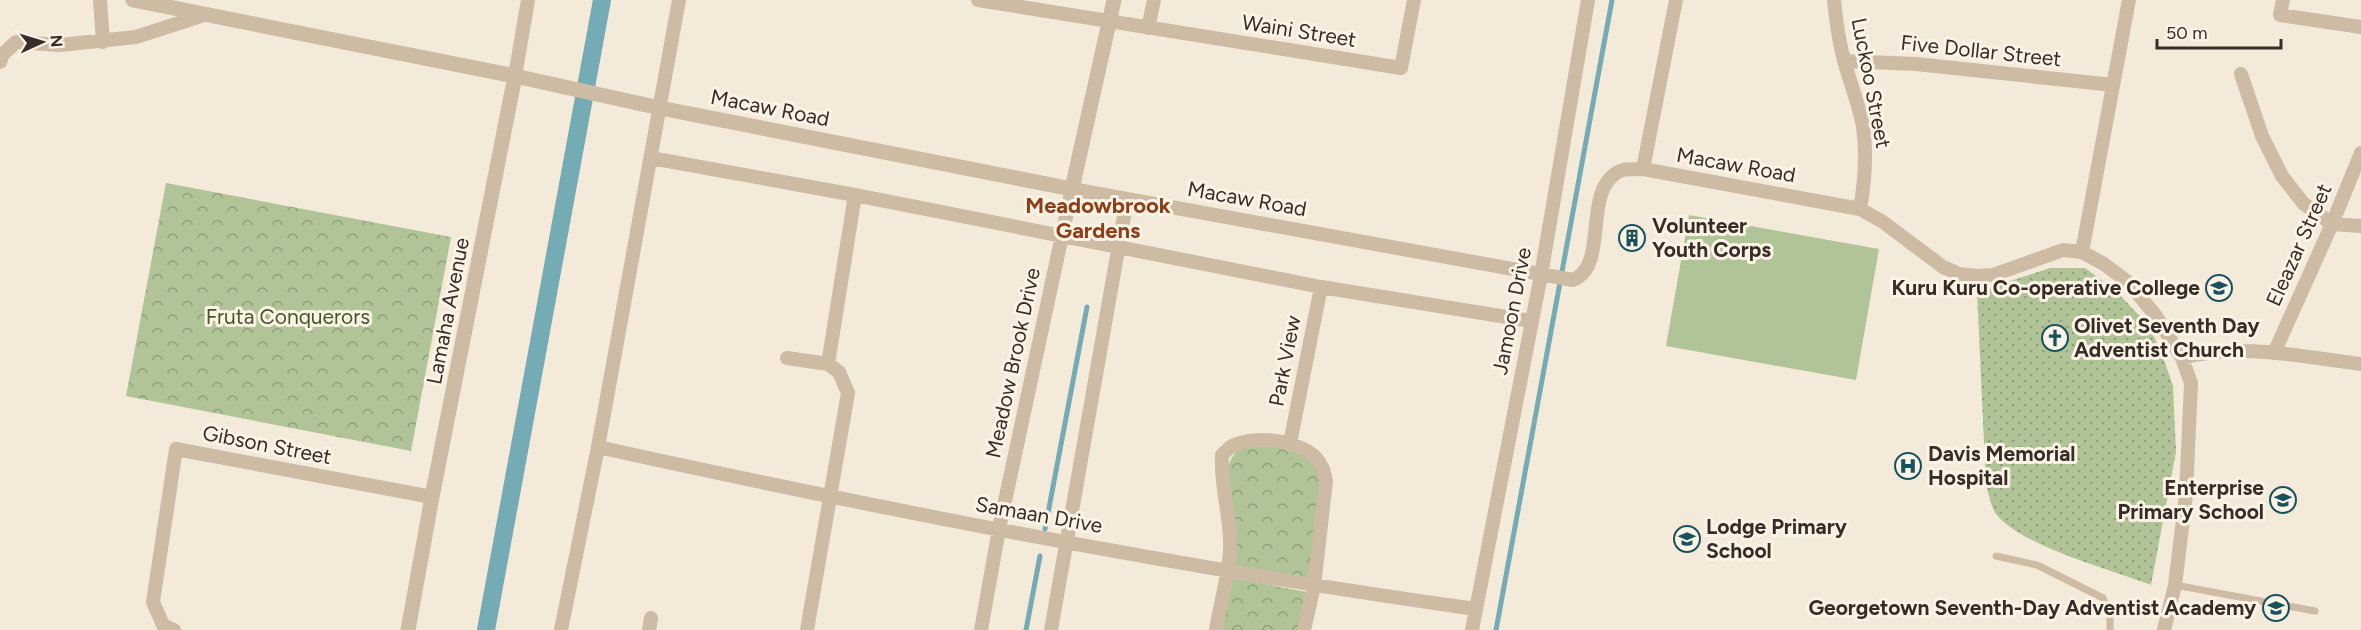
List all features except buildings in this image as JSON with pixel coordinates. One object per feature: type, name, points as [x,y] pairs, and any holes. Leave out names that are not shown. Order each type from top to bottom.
[{"type":"street","points":[[100,0],[103,42]]},
{"type":"street","name":"Macaw Road","points":[[133,0],[516,76],[660,108],[1072,189],[1573,280],[1583,276],[1589,265],[1601,196],[1606,182],[1621,170],[1643,170],[1860,209],[1883,222],[1943,267],[1959,274],[1993,275],[2063,250],[2082,252]]},
{"type":"street","name":"Lamaha Avenue","points":[[408,630],[432,497],[516,76],[528,0]]},
{"type":"street","points":[[561,630],[598,447],[679,0]]},
{"type":"street","name":"Waini Street","points":[[978,0],[1401,68],[1414,0]]},
{"type":"street","name":"Meadow Brook Drive","points":[[981,630],[999,529],[1114,0]]},
{"type":"street","points":[[1148,28],[1154,0]]},
{"type":"street","name":"Jamoon Drive","points":[[1472,630],[1531,321],[1547,276],[1588,0]]},
{"type":"street","points":[[1643,170],[1676,0]]},
{"type":"street","name":"Luckoo Street","points":[[1834,0],[1844,61],[1858,104],[1866,151],[1865,180],[1860,209]]},
{"type":"street","points":[[2129,0],[2082,252],[2104,264],[2128,282],[2156,316],[2182,358],[2191,383],[2186,495],[2175,585],[2164,630]]},
{"type":"street","points":[[2283,0],[2280,15],[2361,27]]},
{"type":"street","points":[[0,62],[3,54],[16,42],[60,45],[103,42],[136,37],[207,14]]},
{"type":"street","name":"Five Dollar Street","points":[[1844,61],[1916,63],[2113,86]]},
{"type":"street","points":[[2241,74],[2262,136],[2282,176],[2303,203],[2332,224],[2361,226]]},
{"type":"street","name":"Eleazar Street","points":[[2274,353],[2361,153]]},
{"type":"street","points":[[651,158],[855,195],[1321,287],[1531,321]]},
{"type":"street","points":[[828,364],[855,195]]},
{"type":"street","points":[[1051,630],[1127,199]]},
{"type":"street","name":"Park View","points":[[1290,443],[1321,287]]},
{"type":"street","points":[[2182,358],[2226,350],[2274,353],[2361,364]]},
{"type":"street","points":[[787,358],[828,364],[839,372],[848,393],[807,630]]},
{"type":"street","points":[[1216,630],[1230,553],[1229,524],[1221,466],[1222,455],[1232,446],[1252,441],[1275,440],[1290,443],[1306,451],[1322,465],[1326,481],[1314,586],[1304,630]]},
{"type":"street","name":"Samaan Drive","points":[[598,447],[830,498],[1314,586],[1476,609]]},
{"type":"street","name":"Gibson Street","points":[[174,630],[163,625],[153,602],[176,449],[432,497]]},
{"type":"lane","points":[[1996,556],[2037,565],[2103,598],[2110,615],[2110,630]]},
{"type":"lane","points":[[2175,585],[2315,611]]},
{"type":"green space","name":"Fruta Conquerors","points":[[166,183],[451,237],[411,451],[126,396]]},
{"type":"green space","points":[[1689,215],[1879,249],[1856,380],[1666,346]]},
{"type":"green space","points":[[2050,268],[2085,268],[2114,289],[2149,326],[2173,386],[2176,452],[2151,585],[2068,556],[2026,537],[1997,515],[1990,501],[1986,485],[1977,292]]},
{"type":"green space","points":[[1268,445],[1303,454],[1314,463],[1322,482],[1308,579],[1232,565],[1227,472],[1236,452],[1246,447]]},
{"type":"green space","points":[[1230,577],[1306,592],[1298,630],[1220,630]]},
{"type":"waterway","points":[[486,630],[602,0]]},
{"type":"waterway","points":[[1496,630],[1612,0]]},
{"type":"waterway","points":[[1045,529],[1087,307]]},
{"type":"waterway","points":[[1026,630],[1040,556]]},
{"type":"place","name":"Volunteer Youth Corps","points":[[1632,238]]},
{"type":"place","name":"Kuru Kuru Co-operative College","points":[[2219,288]]},
{"type":"place","name":"Olivet Seventh Day Adventist Church","points":[[2055,338]]},
{"type":"place","name":"Davis Memorial Hospital","points":[[1908,466]]},
{"type":"place","name":"Enterprise Primary School","points":[[2283,500]]},
{"type":"place","name":"Lodge Primary School","points":[[1687,539]]},
{"type":"place","name":"Georgetown Seventh-Day Adventist Academy","points":[[2276,608]]},
{"type":"district","name":"Meadowbrook Gardens","points":[[1098,218]]}]
